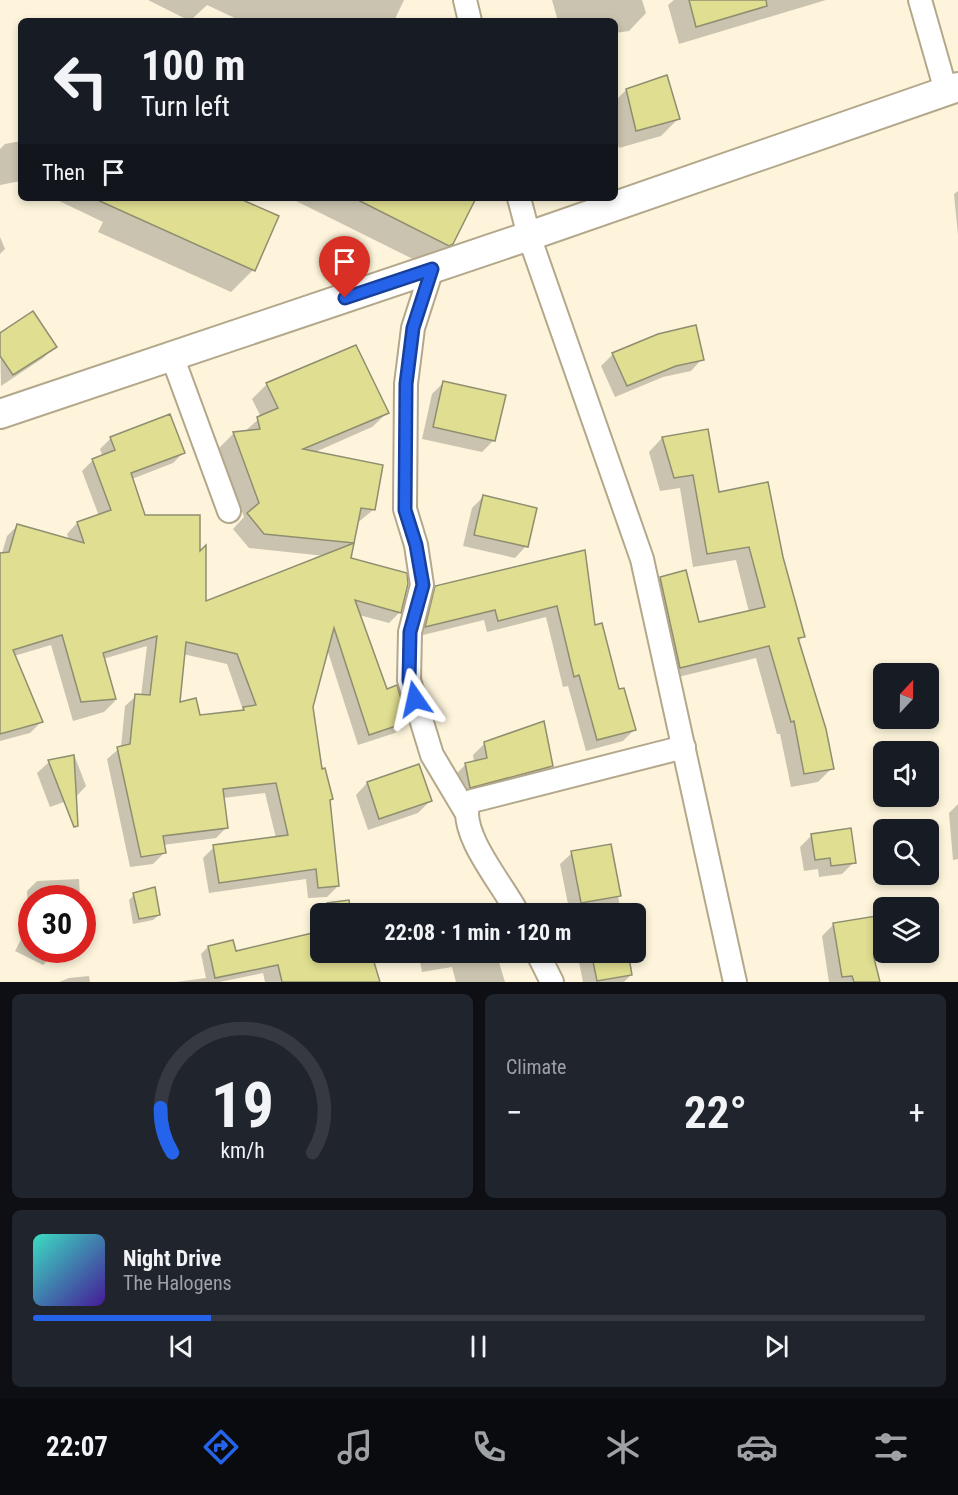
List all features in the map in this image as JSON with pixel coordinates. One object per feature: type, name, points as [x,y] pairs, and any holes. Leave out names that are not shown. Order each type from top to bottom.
[{"type":"street","points":[[465,0],[469,18]]},
{"type":"street","points":[[0,414],[529,236],[952,89],[920,0]]},
{"type":"street","points":[[520,201],[529,236],[642,559],[735,982]]},
{"type":"street","points":[[432,269],[413,328],[406,384],[405,510],[416,545],[423,585],[410,632],[409,680],[432,755],[466,812],[468,823],[484,858],[511,903]]},
{"type":"street","points":[[172,356],[229,511]]},
{"type":"street","points":[[466,812],[472,801],[684,747]]},
{"type":"street","points":[[542,963],[552,982]]},
{"type":"building","points":[[689,0],[766,0],[767,6],[696,27]]},
{"type":"building","points":[[667,75],[680,119],[636,131],[626,89]]},
{"type":"building","points":[[100,201],[245,201],[279,216],[255,271]]},
{"type":"building","points":[[360,201],[474,201],[453,244],[449,246]]},
{"type":"building","points":[[33,311],[57,347],[13,375],[0,356],[0,333]]},
{"type":"building","points":[[696,325],[704,360],[676,366],[627,386],[612,353],[658,334]]},
{"type":"building","points":[[356,345],[389,413],[303,449],[383,465],[375,510],[361,508],[354,543],[264,534],[247,513],[259,503],[233,432],[260,429],[257,417],[278,408],[266,383]]},
{"type":"building","points":[[443,381],[506,395],[495,441],[433,427]]},
{"type":"building","points":[[170,414],[185,453],[131,473],[145,515],[200,515],[200,551],[206,545],[206,601],[354,543],[351,558],[407,573],[408,584],[401,613],[355,600],[387,689],[397,685],[408,722],[369,735],[334,628],[313,707],[322,769],[325,768],[333,799],[330,800],[339,886],[318,888],[316,869],[219,883],[213,845],[288,835],[276,783],[223,789],[228,828],[163,836],[166,853],[141,857],[117,747],[130,744],[135,694],[150,695],[157,636],[103,653],[116,699],[81,702],[62,635],[13,650],[43,722],[0,734],[0,553],[9,552],[17,524],[84,543],[77,522],[111,510],[92,459],[115,450],[110,437]],"holes":[[[186,642],[237,654],[256,705],[243,707],[244,710],[200,715],[196,698],[180,702]]]},
{"type":"building","points":[[708,429],[719,492],[768,482],[783,557],[805,637],[798,638],[826,729],[834,769],[804,774],[794,721],[791,722],[769,646],[680,668],[660,577],[686,570],[699,622],[765,607],[749,547],[707,554],[693,475],[674,478],[662,437]]},
{"type":"building","points":[[483,495],[537,508],[528,547],[474,535]]},
{"type":"building","points":[[585,550],[595,625],[602,623],[619,689],[624,688],[636,730],[597,740],[579,675],[574,677],[557,606],[498,621],[495,610],[425,627],[435,586]]},
{"type":"building","points":[[544,721],[553,766],[470,788],[465,763],[487,758],[484,742]]},
{"type":"building","points":[[74,755],[78,826],[74,827],[48,760]]},
{"type":"building","points":[[419,764],[432,801],[379,819],[367,782]]},
{"type":"building","points":[[851,828],[856,863],[831,866],[830,858],[815,860],[811,834]]},
{"type":"building","points":[[611,844],[621,896],[581,903],[571,851]]},
{"type":"building","points":[[155,887],[160,915],[139,919],[133,893]]},
{"type":"building","points":[[349,900],[349,903],[327,903]]},
{"type":"building","points":[[873,916],[873,963],[875,963],[880,982],[854,982],[852,976],[842,977],[833,923]]},
{"type":"building","points":[[310,934],[310,963],[374,963],[380,982],[282,982],[278,965],[215,978],[208,946],[233,940],[236,951]]},
{"type":"building","points":[[593,963],[630,963],[632,975],[597,981]]},
{"type":"route","points":[[345,298],[432,269],[413,328],[406,384],[405,510],[416,545],[423,585],[410,632],[409,680],[415,699]]}]
